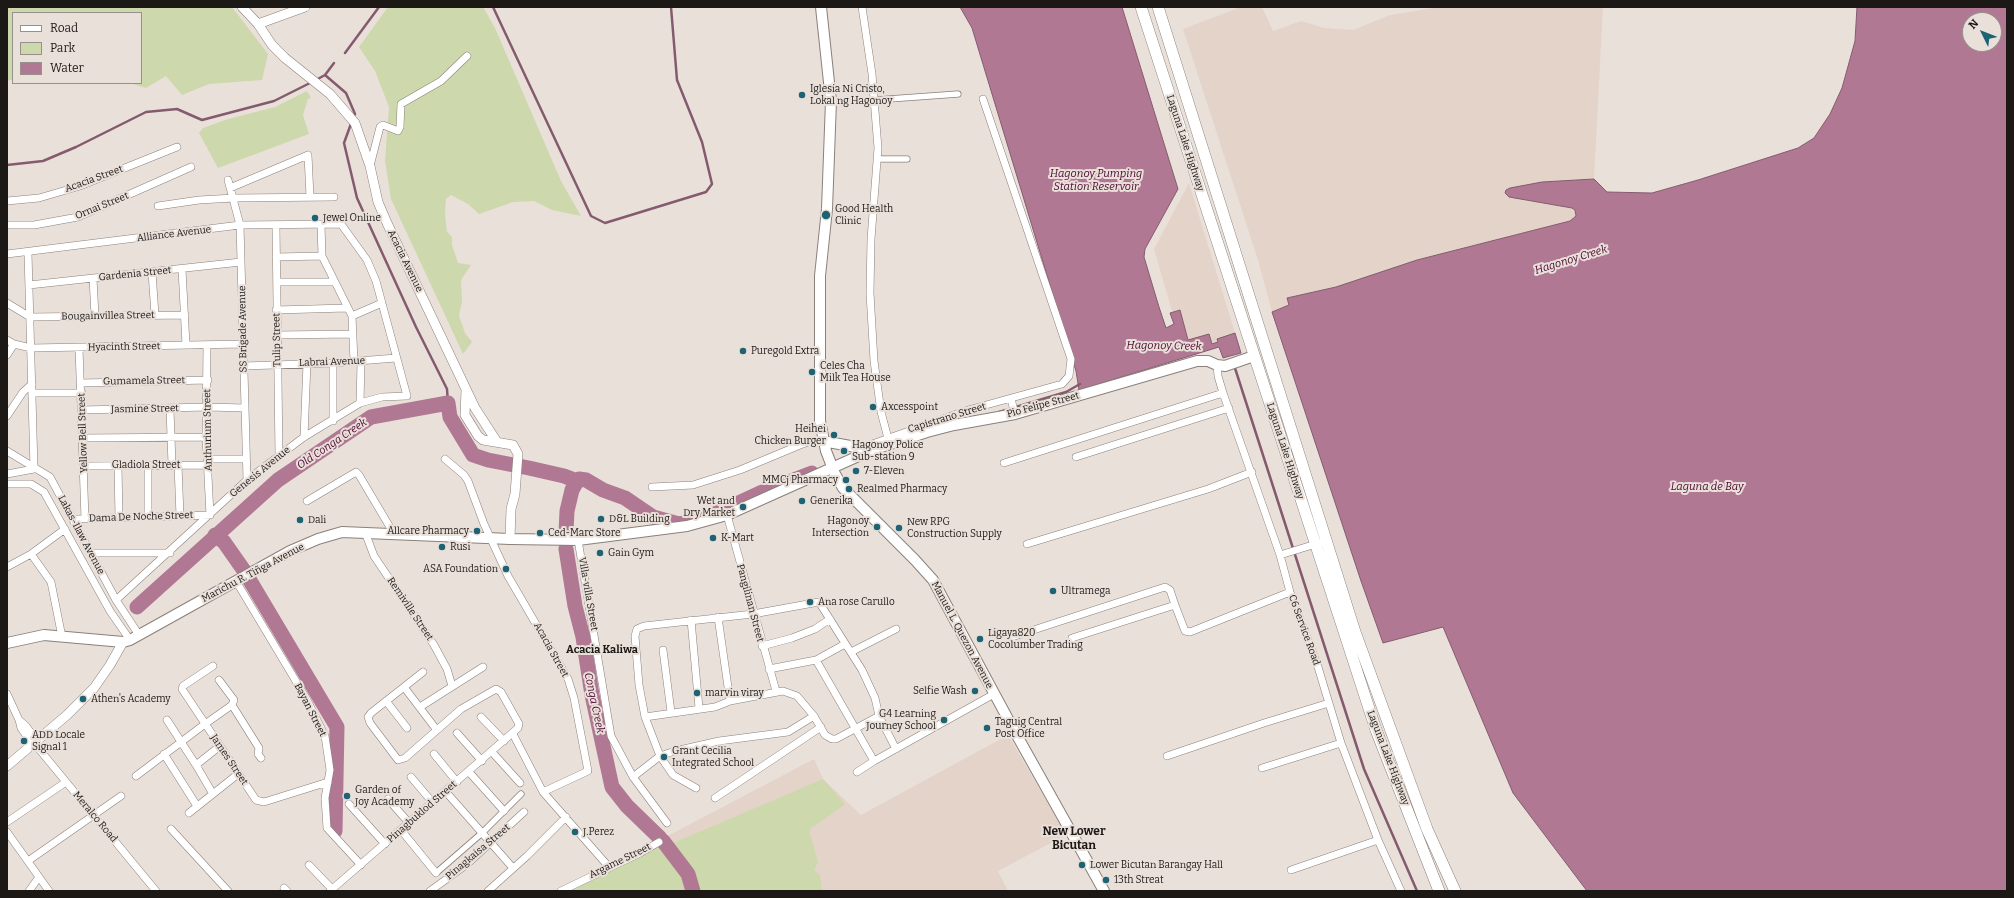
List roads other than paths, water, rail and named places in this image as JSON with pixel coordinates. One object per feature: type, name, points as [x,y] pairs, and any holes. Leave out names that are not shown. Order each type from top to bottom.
[{"type":"main road","name":"Manuel L. Quezon Avenue","points":[[821,7],[829,64],[831,101],[827,210],[820,276],[820,421],[826,451],[840,483],[916,560],[933,580],[994,694],[1104,891]]},
{"type":"main road","name":"Laguna Lake Highway","points":[[1141,7],[1249,358],[1311,546],[1376,730],[1439,891]]},
{"type":"main road","name":"Laguna Lake Highway","points":[[1158,7],[1355,632],[1427,829],[1455,891]]},
{"type":"main road","name":"Pio Felipe Street","points":[[831,465],[889,440],[1014,412],[1196,361],[1208,361],[1221,366],[1249,358]]},
{"type":"main road","points":[[823,441],[861,448]]},
{"type":"main road","name":"Marichu R. Tiñga Avenue","points":[[126,641],[276,559],[318,539],[342,532],[510,539],[578,540],[687,526],[726,515],[810,478],[831,465]]},
{"type":"main road","points":[[810,478],[831,478],[840,483]]},
{"type":"main road","points":[[7,643],[44,635],[126,641]]},
{"type":"street","name":"Acacia Avenue","points":[[242,7],[258,24],[272,45],[285,58],[330,94],[343,107],[355,123],[370,166],[378,202],[466,390],[465,415],[483,440],[513,445],[518,454],[511,509],[510,539]]},
{"type":"street","points":[[258,24],[305,7]]},
{"type":"street","points":[[862,7],[875,100],[878,159],[871,239],[870,293],[874,361],[881,412],[889,440]]},
{"type":"street","points":[[370,166],[380,127],[383,125],[398,131],[400,127],[401,104],[442,81],[467,56]]},
{"type":"street","points":[[875,100],[958,94]]},
{"type":"street","name":"Capistrano Street","points":[[861,448],[889,440],[968,410],[1011,401],[1062,384],[1069,376],[1071,359],[983,99]]},
{"type":"street","name":"Acacia Street","points":[[7,201],[39,198],[80,186],[177,147]]},
{"type":"street","points":[[230,188],[308,155],[310,198]]},
{"type":"street","points":[[878,159],[907,159]]},
{"type":"street","name":"Ornai Street","points":[[7,225],[34,225],[78,217],[191,167]]},
{"type":"street","name":"SS Brigade Avenue","points":[[228,180],[240,225],[247,480]]},
{"type":"street","points":[[158,206],[199,200],[234,198],[334,197]]},
{"type":"street","name":"Alliance Avenue","points":[[7,254],[28,253],[240,225],[276,226],[341,224],[367,260],[382,303]]},
{"type":"street","points":[[320,225],[322,256],[352,316],[360,403]]},
{"type":"street","name":"Tulip Street","points":[[276,226],[279,455]]},
{"type":"street","points":[[7,474],[34,469],[28,253]]},
{"type":"street","points":[[276,257],[322,256]]},
{"type":"street","name":"Gardenia Street","points":[[29,285],[241,262]]},
{"type":"street","points":[[182,269],[186,345]]},
{"type":"street","points":[[152,272],[154,315]]},
{"type":"street","points":[[93,278],[95,316]]},
{"type":"street","points":[[276,282],[334,282]]},
{"type":"street","points":[[7,303],[30,317]]},
{"type":"street","points":[[352,316],[382,303],[396,358]]},
{"type":"street","points":[[276,310],[347,308]]},
{"type":"street","name":"Bougainvillea Street","points":[[30,317],[185,315]]},
{"type":"street","points":[[277,335],[353,334]]},
{"type":"street","name":"Hyacinth Street","points":[[7,340],[14,344],[31,348],[243,344]]},
{"type":"street","points":[[7,355],[14,344]]},
{"type":"street","name":"Anthurium Street","points":[[207,345],[208,380],[206,437],[210,515]]},
{"type":"street","name":"Yellow Bell Street","points":[[79,348],[82,393],[85,519]]},
{"type":"street","name":"Labrai Avenue","points":[[244,366],[333,363],[396,358]]},
{"type":"street","name":"Genesis Avenue","points":[[116,600],[170,553],[247,480],[304,437],[333,421],[360,403],[382,397],[407,396],[396,358]]},
{"type":"street","points":[[304,437],[307,363]]},
{"type":"street","points":[[333,363],[333,421]]},
{"type":"street","name":"C6 Service Road","points":[[1221,366],[1218,376],[1223,393],[1282,554],[1290,592],[1329,703],[1341,743],[1378,840],[1401,891]]},
{"type":"street","name":"Gumamela Street","points":[[81,383],[208,380]]},
{"type":"street","points":[[7,416],[22,392],[32,384]]},
{"type":"street","points":[[32,393],[82,393]]},
{"type":"street","points":[[1004,463],[1223,393]]},
{"type":"street","points":[[1011,401],[1014,412]]},
{"type":"street","name":"Jasmine Street","points":[[82,410],[170,409],[206,406],[245,408]]},
{"type":"street","points":[[1076,457],[1229,408]]},
{"type":"street","points":[[170,409],[171,436],[180,516]]},
{"type":"street","points":[[82,438],[171,436],[206,437]]},
{"type":"street","points":[[652,487],[692,484],[740,470],[812,441],[823,441]]},
{"type":"street","name":"Lakas-Ilaw Avenue","points":[[7,451],[34,469],[50,477],[116,600],[139,635]]},
{"type":"street","name":"Gladiola Street","points":[[84,466],[175,465],[246,459]]},
{"type":"street","points":[[445,459],[464,475],[468,481],[491,538]]},
{"type":"street","points":[[148,465],[148,517]]},
{"type":"street","points":[[118,466],[119,518]]},
{"type":"street","points":[[307,501],[356,472],[394,534]]},
{"type":"street","points":[[1027,544],[1208,489],[1252,472]]},
{"type":"street","points":[[7,484],[31,484],[44,492],[126,641],[94,688],[67,715],[7,766]]},
{"type":"street","name":"Dama De Noche Street","points":[[73,519],[210,515]]},
{"type":"street","name":"Pangilinan Street","points":[[726,515],[776,691]]},
{"type":"street","points":[[7,567],[31,554],[65,529]]},
{"type":"street","name":"Remiville Street","points":[[365,532],[374,556],[434,645],[446,669],[452,686]]},
{"type":"street","name":"Acacia Street","points":[[491,538],[508,576],[568,679],[574,698],[588,771],[544,792]]},
{"type":"street","name":"Villa-villa Street","points":[[578,540],[611,736],[634,777],[667,823]]},
{"type":"street","points":[[1282,554],[1327,540]]},
{"type":"street","points":[[91,553],[170,553]]},
{"type":"street","points":[[31,554],[51,582],[62,637]]},
{"type":"street","name":"Bayan Street","points":[[236,581],[306,698],[326,736],[330,770],[325,798],[327,828],[361,865]]},
{"type":"street","points":[[1012,637],[1165,587],[1170,590],[1185,631],[1190,632],[1290,592]]},
{"type":"street","points":[[696,788],[673,775],[660,756],[645,717],[639,685],[635,636],[637,629],[644,626],[753,614],[820,602],[862,670],[875,698],[879,716],[896,749]]},
{"type":"street","points":[[1072,638],[1176,605]]},
{"type":"street","points":[[718,617],[730,701]]},
{"type":"street","points":[[762,646],[792,638],[815,629],[830,619]]},
{"type":"street","points":[[691,620],[699,708]]},
{"type":"street","points":[[851,652],[896,629]]},
{"type":"street","points":[[770,669],[816,660],[845,644]]},
{"type":"street","points":[[663,650],[671,712]]},
{"type":"street","points":[[816,660],[854,729],[874,761]]},
{"type":"street","name":"James Street","points":[[213,666],[182,688],[204,724],[256,800],[260,803],[328,782]]},
{"type":"street","points":[[420,707],[483,667]]},
{"type":"street","points":[[422,672],[371,713],[368,720],[398,760],[405,758],[436,729],[461,709],[496,689],[501,692],[519,724],[513,734],[544,792],[609,867]]},
{"type":"street","points":[[136,776],[204,724],[232,705],[234,700],[219,680]]},
{"type":"street","points":[[404,687],[436,729]]},
{"type":"street","points":[[645,717],[671,712],[715,707],[730,701],[776,691],[789,692],[797,696],[814,716],[826,735],[832,739],[836,739],[879,716]]},
{"type":"street","name":"Meralco Road","points":[[7,694],[21,728],[35,743],[156,891]]},
{"type":"street","points":[[858,772],[874,761],[994,694]]},
{"type":"street","points":[[386,701],[407,728]]},
{"type":"street","points":[[1167,756],[1264,723],[1329,703]]},
{"type":"street","points":[[232,705],[259,748],[258,754],[261,758]]},
{"type":"street","points":[[634,777],[660,756],[689,747],[788,732],[814,716]]},
{"type":"street","points":[[481,717],[504,741]]},
{"type":"street","points":[[167,720],[182,741],[213,794]]},
{"type":"street","points":[[715,798],[821,727]]},
{"type":"street","points":[[457,733],[482,761]]},
{"type":"street","name":"Pinagbuklod Street","points":[[334,889],[513,734]]},
{"type":"street","points":[[1262,768],[1341,743]]},
{"type":"street","points":[[196,765],[220,746]]},
{"type":"street","points":[[492,752],[520,783]]},
{"type":"street","points":[[164,754],[197,806]]},
{"type":"street","points":[[434,754],[457,782]]},
{"type":"street","points":[[469,772],[504,811]]},
{"type":"street","points":[[189,813],[238,774]]},
{"type":"street","points":[[411,777],[433,803]]},
{"type":"street","points":[[7,822],[66,782]]},
{"type":"street","points":[[446,792],[513,868]]},
{"type":"street","points":[[401,830],[436,873],[482,833],[521,794]]},
{"type":"street","points":[[28,861],[121,796]]},
{"type":"street","points":[[388,799],[409,823]]},
{"type":"street","points":[[349,804],[385,844]]},
{"type":"street","name":"Pinagkaisa Street","points":[[430,891],[466,865],[524,812]]},
{"type":"street","points":[[488,891],[566,817]]},
{"type":"street","points":[[171,829],[228,891]]},
{"type":"street","points":[[7,833],[50,891]]},
{"type":"street","points":[[1291,870],[1378,840]]},
{"type":"street","name":"Argame Street","points":[[561,891],[640,853],[658,842]]},
{"type":"street","points":[[309,865],[334,889]]},
{"type":"street","points":[[29,891],[39,876]]},
{"type":"water","name":"Hagonoy Pumping Station Reservoir","points":[[960,7],[1122,7],[1178,189],[1145,249],[1144,257],[1166,328],[1174,324],[1170,313],[1180,310],[1188,340],[1209,334],[1212,344],[1218,342],[1217,339],[1235,333],[1241,353],[1223,358],[1219,347],[1079,390],[1076,371],[972,28]]},
{"type":"water","name":"Laguna de Bay","points":[[1857,7],[2007,7],[2007,891],[1587,891],[1513,793],[1443,627],[1383,643],[1272,312],[1289,305],[1287,298],[1336,287],[1417,260],[1570,221],[1576,216],[1575,210],[1572,208],[1509,197],[1505,193],[1506,190],[1510,188],[1542,182],[1594,179],[1607,192],[1652,193],[1798,148],[1814,138],[1830,114],[1842,88],[1855,41]]},
{"type":"waterway","points":[[345,53],[379,7]]},
{"type":"waterway","points":[[493,7],[591,216],[605,223],[706,192],[712,184],[702,142],[677,80],[671,7]]},
{"type":"waterway","points":[[325,75],[334,63]]},
{"type":"waterway","points":[[316,80],[325,75],[346,93],[355,114],[353,117]]},
{"type":"waterway","points":[[7,165],[43,161],[76,147],[146,112],[177,109],[202,120],[274,101],[312,82]]},
{"type":"waterway","points":[[352,121],[344,143],[357,198],[416,327],[447,389],[448,403]]},
{"type":"waterway","points":[[1234,365],[1364,769],[1417,891]]},
{"type":"waterway","name":"Hagonoy Creek","points":[[999,412],[1066,392],[1080,384]]},
{"type":"waterway","name":"Old Conga Creek","points":[[137,607],[278,480],[371,417],[448,403],[450,417],[473,455],[488,460],[564,476],[577,481]]},
{"type":"waterway","name":"Hagonoy Creek","points":[[577,481],[579,479],[586,480],[603,490],[625,498],[653,517],[679,524],[706,518],[760,493],[812,473]]},
{"type":"waterway","points":[[566,532],[567,511],[572,490],[577,481]]},
{"type":"waterway","name":"Old Conga Creek","points":[[215,535],[224,542],[245,572]]},
{"type":"waterway","name":"Conga Creek","points":[[566,549],[575,606],[583,637],[592,695],[612,787],[627,806],[660,838]]},
{"type":"waterway","name":"Old Conga Creek","points":[[249,579],[337,727],[335,831]]},
{"type":"waterway","name":"Conga Creek","points":[[663,841],[688,874],[693,891]]},
{"type":"place","name":"Iglesia Ni Cristo, Lokal ng Hagonoy","points":[[802,95]]},
{"type":"place","name":"Good Health Clinic","points":[[826,215]]},
{"type":"place","name":"Jewel Online","points":[[315,218]]},
{"type":"place","name":"Puregold Extra","points":[[743,351]]},
{"type":"place","name":"Celes Cha Milk Tea House","points":[[812,372]]},
{"type":"place","name":"Axcesspoint","points":[[873,407]]},
{"type":"place","name":"Heihei Chicken Burger","points":[[834,435]]},
{"type":"place","name":"Hagonoy Police Sub-station 9","points":[[844,451]]},
{"type":"place","name":"7-Eleven","points":[[856,471]]},
{"type":"place","name":"MMCj Pharmacy","points":[[846,480]]},
{"type":"place","name":"Realmed Pharmacy","points":[[849,489]]},
{"type":"place","name":"Generika","points":[[802,501]]},
{"type":"place","name":"Wet and Dry Market","points":[[743,507]]},
{"type":"place","name":"D&L Building","points":[[601,519]]},
{"type":"place","name":"Dali","points":[[300,520]]},
{"type":"place","name":"Hagonoy Intersection","points":[[877,527]]},
{"type":"place","name":"New RPG Construction Supply","points":[[899,528]]},
{"type":"place","name":"Allcare Pharmacy","points":[[477,531]]},
{"type":"place","name":"Ced-Marc Store","points":[[540,533]]},
{"type":"place","name":"K-Mart","points":[[713,538]]},
{"type":"place","name":"Rusi","points":[[442,547]]},
{"type":"place","name":"Gain Gym","points":[[600,553]]},
{"type":"place","name":"ASA Foundation","points":[[506,569]]},
{"type":"place","name":"Ultramega","points":[[1053,591]]},
{"type":"place","name":"Ana rose Carullo","points":[[810,602]]},
{"type":"place","name":"Ligaya820 Cocolumber Trading","points":[[980,639]]},
{"type":"place","name":"Selfie Wash","points":[[975,691]]},
{"type":"place","name":"marvin viray","points":[[697,693]]},
{"type":"place","name":"Athen's Academy","points":[[83,699]]},
{"type":"place","name":"G4 Learning Journey School","points":[[944,720]]},
{"type":"place","name":"Taguig Central Post Office","points":[[987,728]]},
{"type":"place","name":"ADD Locale Signal 1","points":[[24,741]]},
{"type":"place","name":"Grant Cecilia Integrated School","points":[[664,757]]},
{"type":"place","name":"Garden of Joy Academy","points":[[347,796]]},
{"type":"place","name":"J.Perez","points":[[575,832]]},
{"type":"place","name":"Lower Bicutan Barangay Hall","points":[[1082,865]]},
{"type":"place","name":"13th Streat","points":[[1106,880]]},
{"type":"district","name":"Acacia Kaliwa","points":[[602,650]]},
{"type":"district","name":"New Lower Bicutan","points":[[1074,839]]}]
